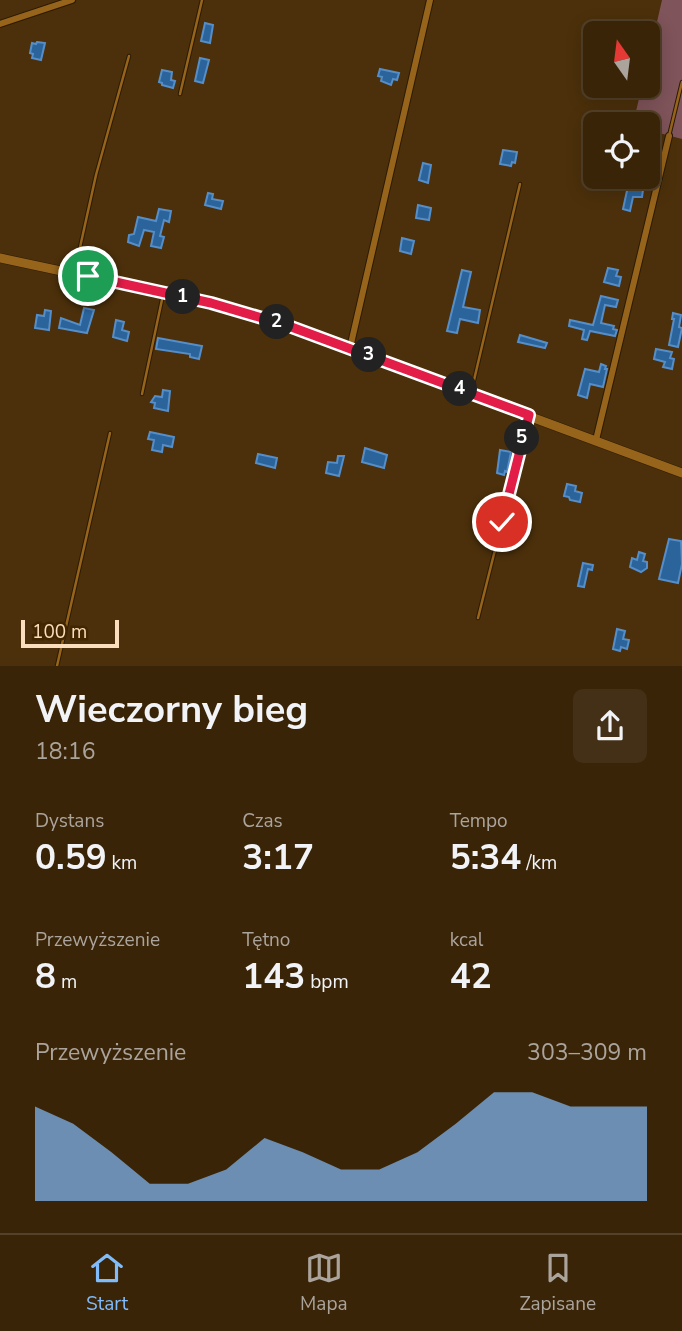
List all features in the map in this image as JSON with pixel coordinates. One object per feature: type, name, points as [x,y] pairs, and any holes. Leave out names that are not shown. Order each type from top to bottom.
[{"type":"main road","points":[[0,258],[163,292],[243,312],[350,348],[682,472]]},
{"type":"street","points":[[0,24],[72,0]]},
{"type":"street","points":[[350,348],[430,0]]},
{"type":"street","points":[[596,440],[669,136]]},
{"type":"lane","points":[[180,94],[202,0]]},
{"type":"lane","points":[[74,273],[96,175],[129,56]]},
{"type":"lane","points":[[669,136],[682,82]]},
{"type":"lane","points":[[471,393],[520,184]]},
{"type":"lane","points":[[142,394],[163,292]]},
{"type":"lane","points":[[478,618],[529,415]]},
{"type":"lane","points":[[57,666],[110,433]]},
{"type":"shaded area","points":[[662,0],[682,0],[682,139],[660,133],[660,112],[636,112],[639,98],[660,98],[660,21],[657,21]]},
{"type":"building","points":[[205,23],[213,25],[210,43],[201,41]]},
{"type":"building","points":[[32,43],[45,43],[41,60],[32,58],[33,54],[30,53]]},
{"type":"building","points":[[200,58],[209,60],[203,83],[195,81]]},
{"type":"building","points":[[380,69],[399,73],[397,80],[393,79],[391,85],[381,81],[382,77],[378,76]]},
{"type":"building","points":[[162,70],[172,72],[171,80],[175,81],[173,88],[159,82]]},
{"type":"building","points":[[503,150],[517,152],[515,163],[512,162],[511,166],[500,164]]},
{"type":"building","points":[[423,163],[431,165],[428,183],[419,180]]},
{"type":"building","points":[[627,189],[643,190],[642,197],[633,197],[630,211],[623,209]]},
{"type":"building","points":[[208,193],[213,194],[212,199],[223,201],[221,209],[205,205]]},
{"type":"building","points":[[418,205],[431,208],[429,220],[416,218]]},
{"type":"building","points":[[159,209],[171,211],[169,222],[164,220],[160,236],[164,237],[161,248],[151,246],[154,232],[144,230],[139,246],[128,242],[129,235],[134,234],[138,217],[156,221]]},
{"type":"building","points":[[402,238],[414,241],[411,254],[400,251]]},
{"type":"building","points":[[608,268],[618,270],[616,276],[621,277],[619,286],[604,282]]},
{"type":"building","points":[[462,270],[471,272],[463,307],[480,310],[478,323],[460,319],[457,333],[447,331]]},
{"type":"building","points":[[601,296],[618,300],[616,307],[605,305],[601,323],[614,326],[613,329],[617,330],[615,336],[590,331],[587,340],[582,339],[584,330],[569,326],[570,320],[593,325]]},
{"type":"building","points":[[84,308],[94,310],[87,333],[59,328],[61,318],[80,325]]},
{"type":"building","points":[[45,310],[51,311],[49,330],[35,328],[37,315],[44,316]]},
{"type":"building","points":[[673,313],[681,315],[679,327],[682,328],[678,347],[669,345]]},
{"type":"building","points":[[116,320],[124,322],[122,330],[129,332],[127,341],[113,337]]},
{"type":"building","points":[[520,335],[547,343],[545,348],[518,342]]},
{"type":"building","points":[[158,338],[202,346],[199,359],[190,357],[190,354],[156,349]]},
{"type":"building","points":[[656,349],[672,352],[672,369],[663,367],[665,362],[654,359]]},
{"type":"building","points":[[601,364],[607,369],[603,387],[590,384],[587,398],[578,395],[585,369],[599,372]]},
{"type":"building","points":[[163,390],[170,391],[168,411],[154,408],[155,403],[151,402],[155,396],[162,397]]},
{"type":"building","points":[[150,432],[174,437],[172,447],[163,445],[162,452],[152,450],[154,440],[148,439]]},
{"type":"building","points":[[365,448],[387,455],[384,468],[362,462]]},
{"type":"building","points":[[500,450],[511,452],[504,475],[497,473]]},
{"type":"building","points":[[258,454],[277,458],[275,468],[256,463]]},
{"type":"building","points":[[338,456],[344,456],[339,476],[326,473],[328,462],[337,463]]},
{"type":"building","points":[[567,484],[576,486],[575,491],[582,493],[580,502],[564,496]]},
{"type":"building","points":[[669,539],[681,541],[682,564],[678,583],[659,579]]},
{"type":"building","points":[[639,552],[645,554],[643,561],[647,562],[647,568],[641,572],[630,567],[632,558],[637,560]]},
{"type":"building","points":[[583,563],[593,565],[592,570],[588,569],[584,587],[578,586]]},
{"type":"building","points":[[617,629],[625,631],[623,639],[629,640],[627,649],[613,649]]},
{"type":"route","points":[[88,276],[211,303],[286,325],[529,415],[502,522]]}]
